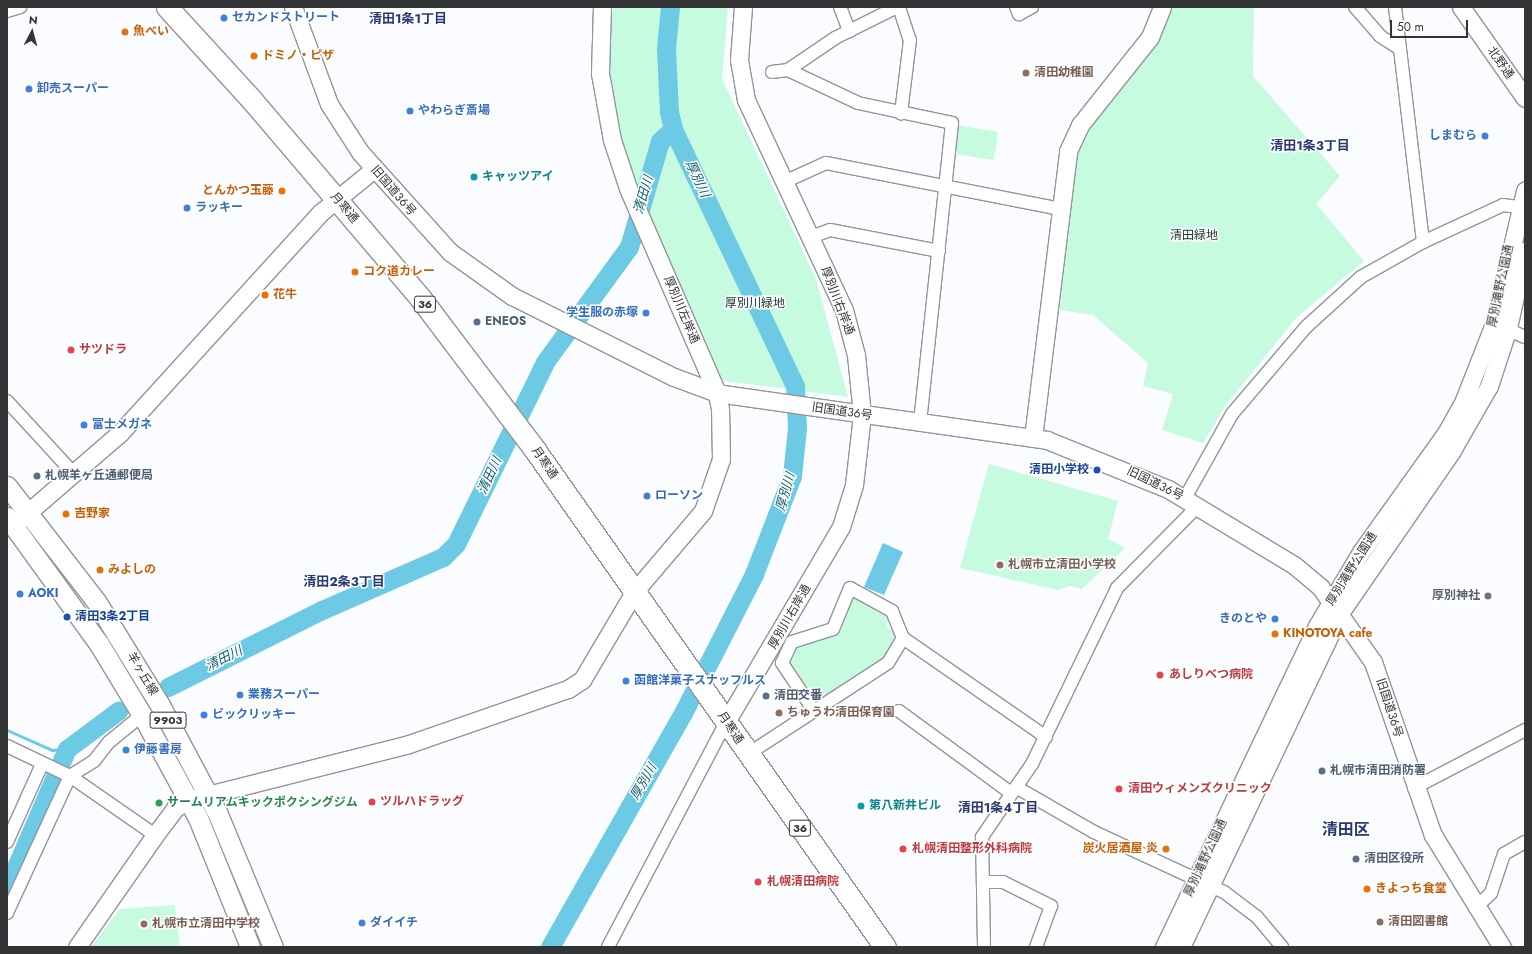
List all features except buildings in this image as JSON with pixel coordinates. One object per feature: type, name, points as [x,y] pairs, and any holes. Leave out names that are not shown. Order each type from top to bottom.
[{"type":"highway","name":"月寒通","points":[[167,7],[338,200],[421,299],[535,450],[885,947]]},
{"type":"main road","name":"羊ヶ丘線","points":[[7,486],[29,512],[126,647],[207,793],[273,947]]},
{"type":"main road","name":"羊ヶ丘線","points":[[9,525],[99,644],[142,715],[188,800],[250,947]]},
{"type":"street","points":[[7,10],[20,7]]},
{"type":"street","name":"旧国道36号","points":[[293,7],[329,104],[374,169],[450,252],[512,296],[674,376],[717,393],[746,399],[843,413],[1033,438],[1105,460],[1192,502],[1294,565],[1336,607],[1380,676],[1414,788],[1433,835],[1475,908],[1502,947]]},
{"type":"street","name":"厚別川左岸通","points":[[77,947],[154,835],[175,808],[188,800],[207,793],[406,745],[568,689],[582,680],[634,592],[688,532],[715,485],[723,435],[717,393],[628,188],[603,101],[600,73],[602,7]]},
{"type":"street","name":"厚別川右岸通","points":[[722,715],[841,528],[854,485],[862,415],[851,332],[811,237],[746,100],[739,60],[743,7]]},
{"type":"street","points":[[840,7],[849,31]]},
{"type":"street","points":[[772,72],[788,70],[849,31],[898,7],[910,40],[901,113]]},
{"type":"street","points":[[1016,7],[1019,14],[1032,7]]},
{"type":"street","points":[[1033,438],[1061,209],[1073,136],[1150,37],[1162,7]]},
{"type":"street","points":[[1355,7],[1380,36],[1400,49]]},
{"type":"street","points":[[1395,7],[1423,242]]},
{"type":"street","name":"北野通","points":[[1461,7],[1525,98]]},
{"type":"street","points":[[788,70],[858,103],[952,123],[920,423]]},
{"type":"street","points":[[784,182],[826,163],[1061,209]]},
{"type":"street","points":[[9,525],[29,512],[75,475],[120,434],[280,256],[338,200],[374,169]]},
{"type":"street","points":[[984,947],[982,837],[1014,790],[1046,737],[1117,588],[1192,502],[1232,414],[1306,328],[1361,277],[1423,242],[1503,205],[1523,202]]},
{"type":"street","name":"厚別滝野公園通","points":[[1164,947],[1203,882],[1336,607],[1468,425],[1488,386],[1501,326],[1523,202]]},
{"type":"street","points":[[811,237],[830,230],[938,251]]},
{"type":"street","name":"厚別滝野公園通","points":[[1501,326],[1525,250]]},
{"type":"street","points":[[1501,326],[1525,337]]},
{"type":"street","points":[[7,401],[75,475]]},
{"type":"street","points":[[814,711],[782,663],[792,642],[833,629],[850,588],[892,611],[903,638],[1046,737]]},
{"type":"street","points":[[748,754],[888,663],[903,638]]},
{"type":"street","points":[[899,711],[1014,790],[1094,832],[1203,882],[1243,904],[1282,947]]},
{"type":"street","points":[[7,913],[66,774],[94,761],[109,742],[142,715]]},
{"type":"street","points":[[608,947],[722,715]]},
{"type":"street","points":[[1414,788],[1525,730]]},
{"type":"street","points":[[7,746],[46,766],[66,774],[154,835]]},
{"type":"street","points":[[7,842],[46,766]]},
{"type":"street","points":[[1475,908],[1491,893],[1504,854],[1525,842]]},
{"type":"street","points":[[983,882],[1003,882],[1051,906],[1036,947]]},
{"type":"street","name":"厚別滝野公園通","points":[[1182,947],[1203,882]]},
{"type":"green space","name":"厚別川緑地","points":[[613,7],[728,7],[722,79],[816,279],[848,397],[717,380],[621,153],[606,72]]},
{"type":"green space","name":"清田緑地","points":[[1164,7],[1254,7],[1253,76],[1340,176],[1316,204],[1364,261],[1295,319],[1226,405],[1203,443],[1162,430],[1173,394],[1143,386],[1148,363],[1093,315],[1060,310],[1073,150]]},
{"type":"green space","points":[[957,125],[998,132],[994,160],[954,154]]},
{"type":"green space","points":[[989,464],[1118,501],[1108,539],[1125,548],[1082,589],[1070,586],[1058,590],[960,568]]},
{"type":"green space","points":[[857,598],[888,616],[887,627],[899,638],[883,662],[817,701],[787,663],[793,649],[839,632],[853,599]]},
{"type":"green space","name":"札幌市立清田中学校","points":[[175,905],[180,947],[91,947],[120,909]]},
{"type":"water","points":[[883,543],[903,552],[884,595],[864,587]]},
{"type":"waterway","name":"厚別川","points":[[550,947],[683,713],[754,574],[792,476],[797,428],[795,386],[673,129],[669,112],[666,48],[670,7]]},
{"type":"waterway","name":"清田川","points":[[168,687],[322,610],[443,557],[456,544],[545,362],[629,247],[660,141],[673,129]]},
{"type":"waterway","name":"清田川","points":[[7,888],[67,749],[118,711]]},
{"type":"waterway","points":[[7,730],[52,750],[67,749]]},
{"type":"place","name":"セカンドストリート","points":[[224,18]]},
{"type":"place","name":"魚べい","points":[[125,32]]},
{"type":"place","name":"ドミノ・ピザ","points":[[254,56]]},
{"type":"place","name":"清田幼稚園","points":[[1026,73]]},
{"type":"place","name":"卸売スーパー","points":[[29,89]]},
{"type":"place","name":"やわらぎ斎場","points":[[410,111]]},
{"type":"place","name":"しまむら","points":[[1485,136]]},
{"type":"place","name":"キャッツアイ","points":[[474,177]]},
{"type":"place","name":"とんかつ玉藤","points":[[282,191]]},
{"type":"place","name":"ラッキー","points":[[187,208]]},
{"type":"place","name":"コク道カレー","points":[[355,272]]},
{"type":"place","name":"花牛","points":[[265,295]]},
{"type":"place","name":"学生服の赤塚","points":[[646,313]]},
{"type":"place","name":"ENEOS","points":[[477,322]]},
{"type":"place","name":"サツドラ","points":[[71,350]]},
{"type":"place","name":"富士メガネ","points":[[84,425]]},
{"type":"place","name":"清田小学校","points":[[1097,470]]},
{"type":"place","name":"札幌羊ヶ丘通郵便局","points":[[37,476]]},
{"type":"place","name":"ローソン","points":[[647,496]]},
{"type":"place","name":"吉野家","points":[[66,514]]},
{"type":"place","name":"札幌市立清田小学校","points":[[1000,565]]},
{"type":"place","name":"みよしの","points":[[100,570]]},
{"type":"place","name":"AOKI","points":[[20,594]]},
{"type":"place","name":"厚別神社","points":[[1488,596]]},
{"type":"place","name":"清田3条2丁目","points":[[67,617]]},
{"type":"place","name":"きのとや","points":[[1275,619]]},
{"type":"place","name":"KINOTOYA cafe","points":[[1275,634]]},
{"type":"place","name":"あしりべつ病院","points":[[1160,675]]},
{"type":"place","name":"函館洋菓子スナッフルス","points":[[626,681]]},
{"type":"place","name":"業務スーパー","points":[[240,695]]},
{"type":"place","name":"清田交番","points":[[766,696]]},
{"type":"place","name":"ちゅうわ清田保育園","points":[[779,713]]},
{"type":"place","name":"ビックリッキー","points":[[204,715]]},
{"type":"place","name":"伊藤書房","points":[[126,750]]},
{"type":"place","name":"札幌市清田消防署","points":[[1322,771]]},
{"type":"place","name":"清田ウィメンズクリニック","points":[[1119,789]]},
{"type":"place","name":"ツルハドラッグ","points":[[372,802]]},
{"type":"place","name":"サームリアムキックボクシングジム","points":[[159,803]]},
{"type":"place","name":"第八新井ビル","points":[[861,806]]},
{"type":"place","name":"札幌清田整形外科病院","points":[[903,849]]},
{"type":"place","name":"炭火居酒屋 炎","points":[[1166,849]]},
{"type":"place","name":"清田区役所","points":[[1356,859]]},
{"type":"place","name":"札幌清田病院","points":[[758,882]]},
{"type":"place","name":"きよっち食堂","points":[[1367,889]]},
{"type":"place","name":"清田図書館","points":[[1380,922]]},
{"type":"place","name":"ダイイチ","points":[[362,923]]},
{"type":"place","name":"札幌市立清田中学校","points":[[144,924]]},
{"type":"district","name":"清田1条1丁目","points":[[408,19]]},
{"type":"district","name":"清田1条3丁目","points":[[1310,146]]},
{"type":"district","name":"清田2条3丁目","points":[[344,582]]},
{"type":"district","name":"清田1条4丁目","points":[[998,808]]},
{"type":"district","name":"清田区","points":[[1346,830]]}]
